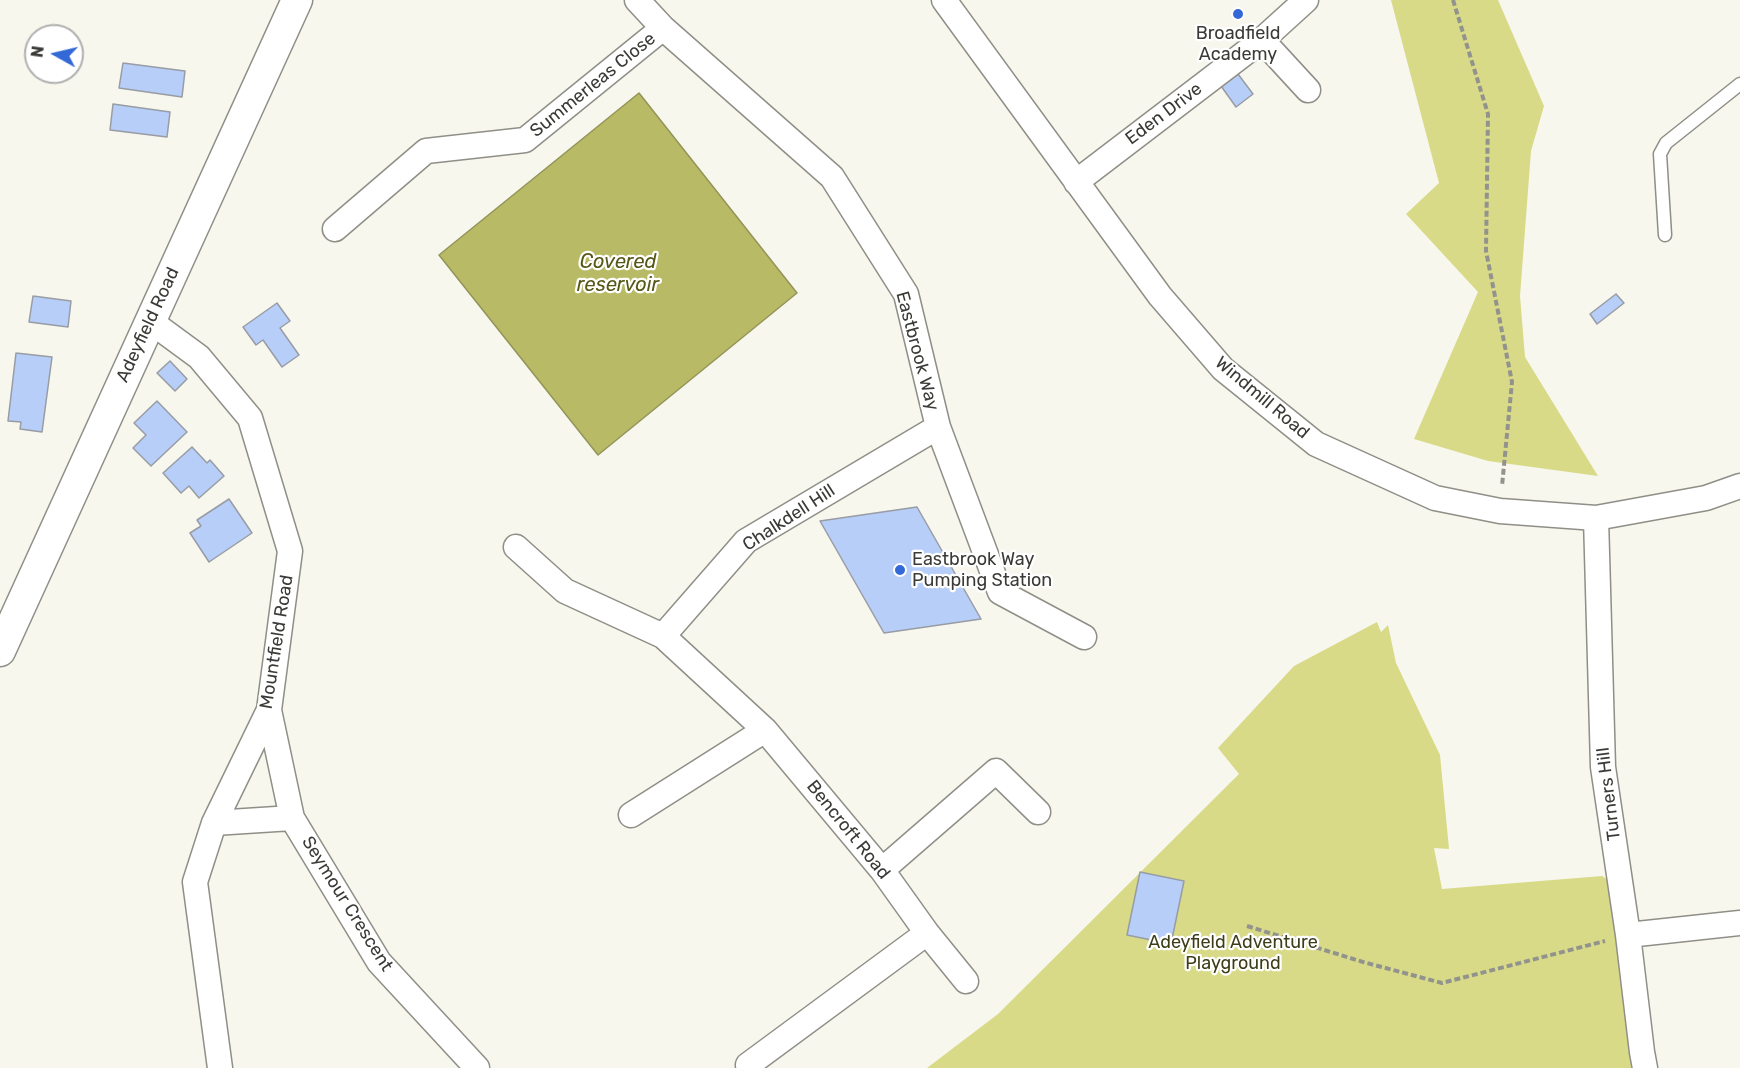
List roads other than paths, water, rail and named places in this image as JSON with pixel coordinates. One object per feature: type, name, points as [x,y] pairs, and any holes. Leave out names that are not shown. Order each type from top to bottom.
[{"type":"street","name":"Adeyfield Road","points":[[3,636],[297,0]]},
{"type":"street","name":"Eastbrook Way","points":[[637,0],[663,28],[832,177],[906,294],[938,427],[1000,592],[1084,637]]},
{"type":"street","name":"Windmill Road","points":[[944,0],[1160,296],[1223,369],[1316,444],[1435,498],[1500,511],[1596,518],[1706,498],[1740,486]]},
{"type":"street","name":"Eden Drive","points":[[1076,182],[1262,40],[1306,0]]},
{"type":"street","name":"Summerleas Close","points":[[335,229],[426,152],[525,140],[663,28]]},
{"type":"street","points":[[1262,40],[1308,90]]},
{"type":"street","name":"Mountfield Road","points":[[150,321],[199,357],[250,418],[290,551],[269,710],[214,823],[195,882],[220,1068]]},
{"type":"street","name":"Chalkdell Hill","points":[[663,636],[746,541],[938,427]]},
{"type":"street","name":"Turners Hill","points":[[1596,518],[1603,767],[1645,1068]]},
{"type":"street","name":"Bencroft Road","points":[[516,547],[566,591],[663,636],[765,730],[882,870],[927,933],[966,981]]},
{"type":"street","name":"Seymour Crescent","points":[[269,710],[292,818],[379,962],[477,1068]]},
{"type":"street","points":[[631,815],[765,730]]},
{"type":"street","points":[[882,870],[996,771],[1038,812]]},
{"type":"street","name":"Seymour Crescent","points":[[214,823],[292,818]]},
{"type":"street","points":[[1628,935],[1740,923]]},
{"type":"street","points":[[748,1065],[927,933]]},
{"type":"lane","points":[[1665,235],[1660,154],[1666,143],[1740,84]]},
{"type":"water","name":"Covered reservoir","points":[[639,93],[797,293],[598,455],[439,255]]},
{"type":"place","name":"Broadfield Academy","points":[[1238,14]]},
{"type":"place","name":"Eastbrook Way Pumping Station","points":[[900,570]]},
{"type":"park label","name":"Adeyfield Adventure Playground","points":[[1233,953]]}]
